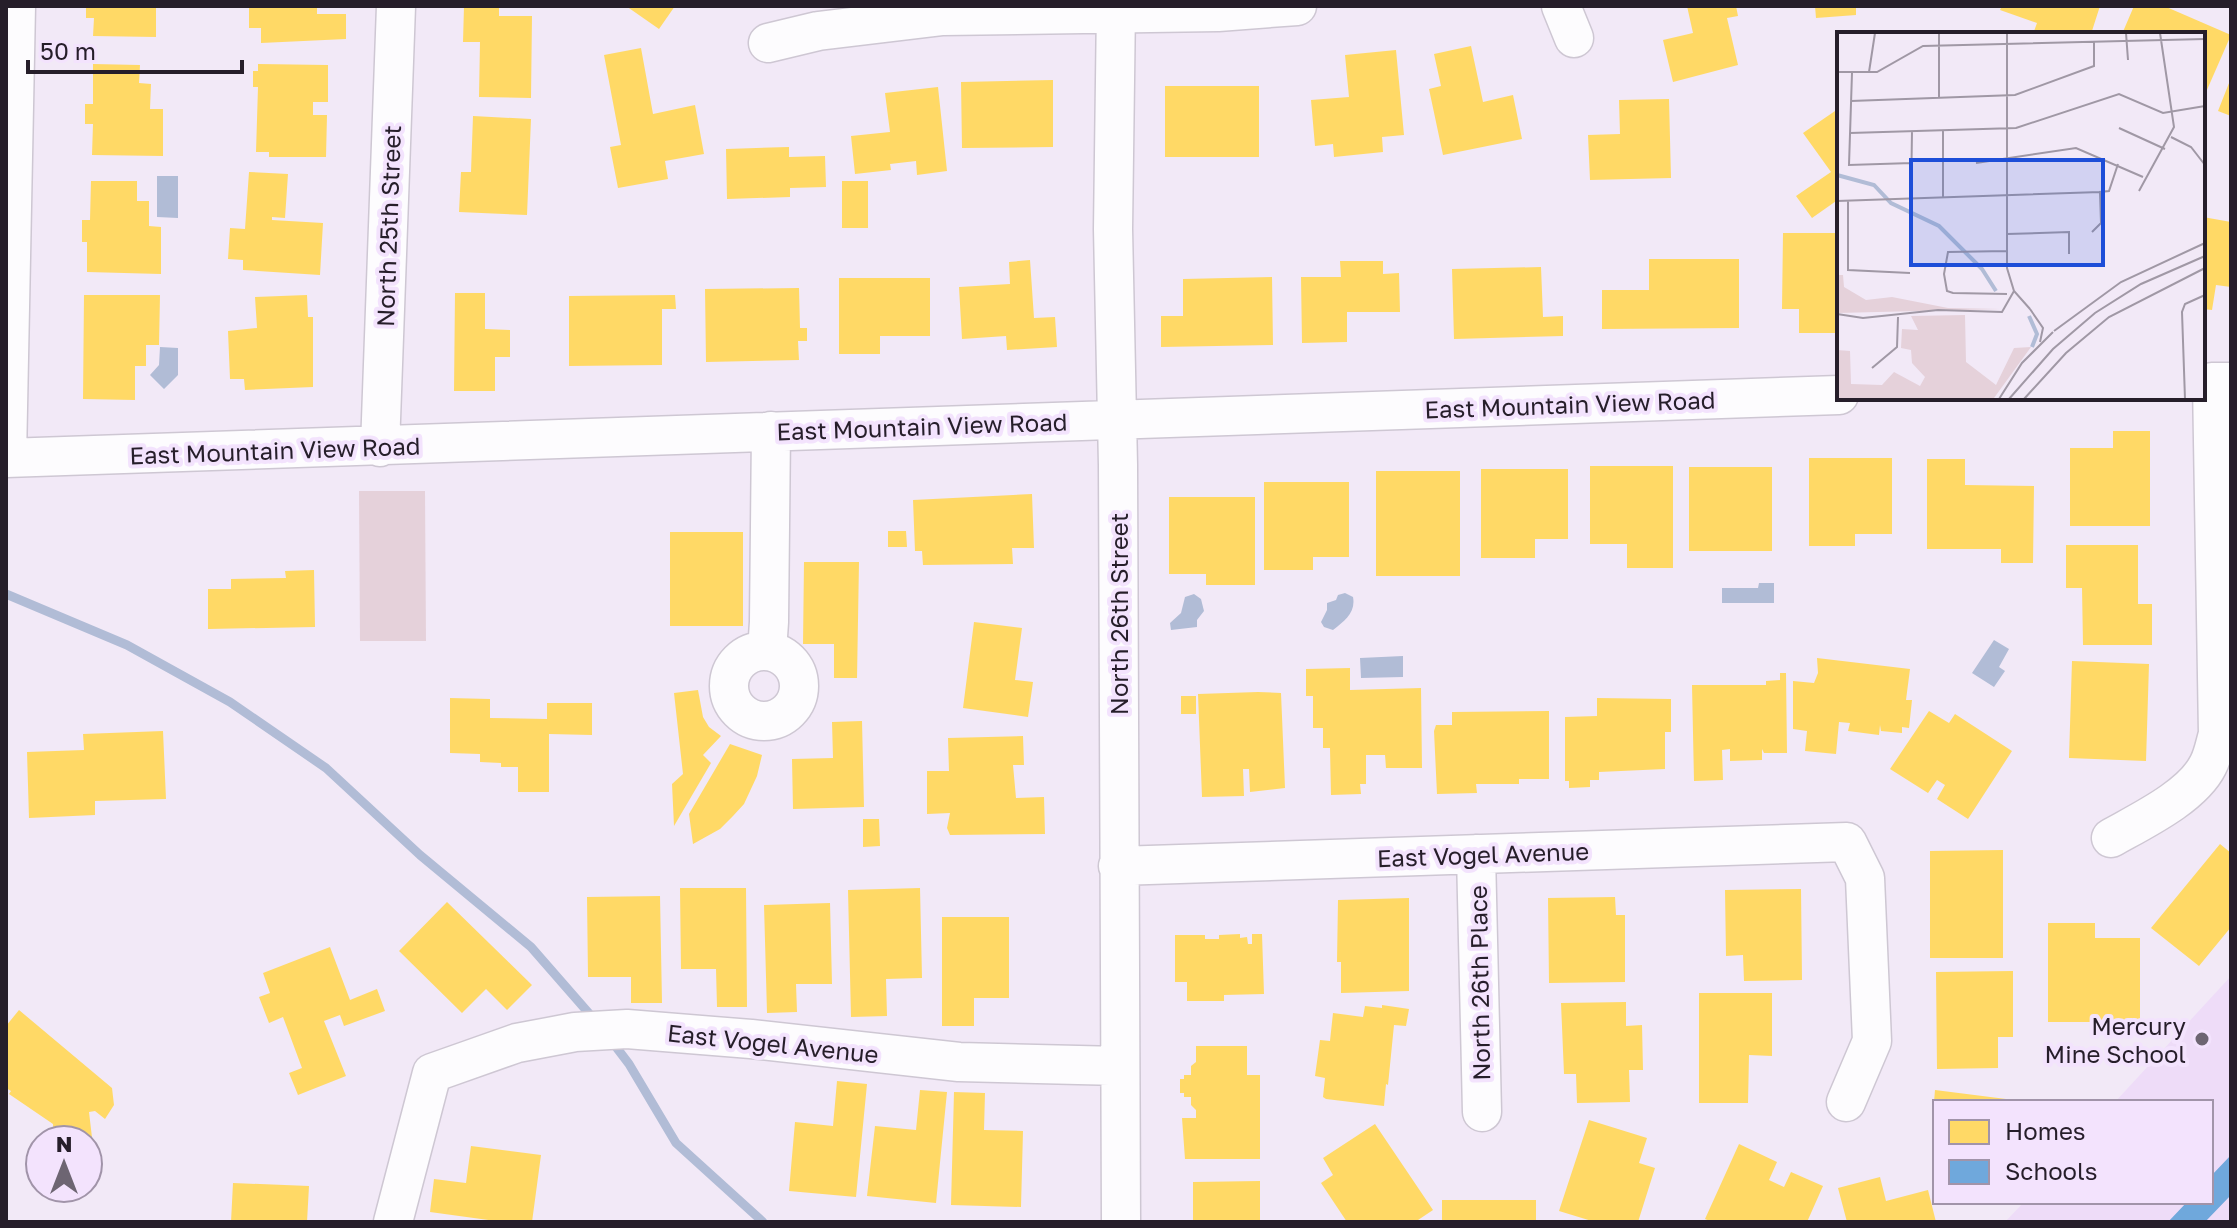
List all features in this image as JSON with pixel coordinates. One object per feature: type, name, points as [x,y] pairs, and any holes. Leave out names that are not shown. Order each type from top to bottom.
[{"type":"street","name":"North 25th Street","points":[[380,447],[396,6]]},
{"type":"street","points":[[768,43],[818,31],[943,16],[1116,9],[1218,12],[1297,6]]},
{"type":"street","name":"North 26th Street","points":[[1116,9],[1113,229],[1117,419],[1121,1222]]},
{"type":"street","points":[[7,458],[12,31]]},
{"type":"street","points":[[2111,838],[2191,787],[2208,766],[2218,734],[2223,584],[2215,382]]},
{"type":"street","name":"East Mountain View Road","points":[[7,458],[1837,395]]},
{"type":"street","points":[[767,651],[771,431]]},
{"type":"street","name":"East Vogel Avenue","points":[[1118,866],[1847,842],[1865,878],[1872,1041],[1846,1102]]},
{"type":"street","name":"North 26th Place","points":[[1476,854],[1482,1112]]},
{"type":"street","name":"East Vogel Avenue","points":[[393,1222],[432,1073],[517,1043],[575,1032],[627,1029],[959,1062],[1120,1066]]},
{"type":"shaded area","points":[[359,491],[425,491],[426,641],[360,641]]},
{"type":"shaded area","name":"Mercury Mine School","points":[[2231,976],[2231,1222],[2005,1222],[2022,1204],[2213,1204],[2213,1100],[2117,1100]]},
{"type":"water","points":[[157,176],[178,176],[178,218],[157,217]]},
{"type":"water","points":[[160,347],[178,348],[178,375],[164,389],[150,375],[159,365]]},
{"type":"water","points":[[1759,583],[1774,583],[1774,603],[1722,603],[1722,588],[1758,588]]},
{"type":"water","points":[[1345,593],[1353,597],[1351,612],[1333,630],[1324,627],[1321,622],[1327,603]]},
{"type":"water","points":[[1194,594],[1201,599],[1204,611],[1197,620],[1197,627],[1171,630],[1170,623],[1181,613],[1185,597]]},
{"type":"water","points":[[1994,640],[2009,649],[1999,667],[2005,671],[1994,687],[1972,673]]},
{"type":"water","points":[[1403,656],[1403,677],[1361,678],[1360,658]]},
{"type":"building: Homes","points":[[86,6],[156,6],[156,37],[93,36],[94,18],[86,18]]},
{"type":"building: Homes","points":[[249,6],[310,6],[317,8],[317,14],[346,14],[346,39],[261,43],[261,28],[249,28]]},
{"type":"building: Homes","points":[[464,6],[499,6],[499,16],[532,16],[531,98],[479,97],[480,42],[463,42]]},
{"type":"building: Homes","points":[[626,6],[675,6],[659,29]]},
{"type":"building: Homes","points":[[1687,6],[1736,6],[1738,16],[1727,18],[1738,65],[1673,82],[1663,40],[1693,33]]},
{"type":"building: Homes","points":[[1815,6],[1856,6],[1856,15],[1816,18]]},
{"type":"building: Homes","points":[[2002,6],[2100,6],[2092,32],[2034,32],[2037,23],[2000,10]]},
{"type":"building: Homes","points":[[2134,6],[2164,6],[2231,35],[2205,94],[2205,32],[2123,32]]},
{"type":"building: Homes","points":[[1471,46],[1483,102],[1513,95],[1522,139],[1443,155],[1429,89],[1441,86],[1434,54]]},
{"type":"building: Homes","points":[[641,48],[653,114],[695,105],[704,154],[665,161],[668,179],[618,188],[610,147],[621,145],[604,55]]},
{"type":"building: Homes","points":[[1396,50],[1404,135],[1382,137],[1383,152],[1334,157],[1333,144],[1315,146],[1311,100],[1349,97],[1345,55]]},
{"type":"building: Homes","points":[[93,64],[140,65],[139,83],[151,84],[150,109],[163,109],[163,156],[92,155],[93,124],[85,124],[85,104],[93,104]]},
{"type":"building: Homes","points":[[258,64],[328,65],[328,102],[313,102],[313,115],[327,115],[326,157],[269,157],[269,152],[256,152],[258,87],[253,87],[253,71],[258,71]]},
{"type":"building: Homes","points":[[2231,78],[2231,116],[2218,111]]},
{"type":"building: Homes","points":[[1053,80],[1053,147],[962,148],[961,82]]},
{"type":"building: Homes","points":[[1165,86],[1259,86],[1259,157],[1165,157]]},
{"type":"building: Homes","points":[[938,87],[947,171],[917,175],[916,161],[890,164],[891,170],[855,174],[851,136],[890,132],[885,93]]},
{"type":"building: Homes","points":[[1669,99],[1671,178],[1590,180],[1588,135],[1620,134],[1619,100]]},
{"type":"building: Homes","points":[[1837,112],[1837,200],[1812,218],[1796,196],[1831,172],[1803,133]]},
{"type":"building: Homes","points":[[473,116],[531,119],[527,215],[459,212],[461,172],[471,172]]},
{"type":"building: Homes","points":[[789,147],[789,157],[825,156],[826,187],[790,188],[790,197],[727,199],[726,149]]},
{"type":"building: Homes","points":[[249,172],[288,174],[285,218],[272,217],[272,220],[323,223],[320,275],[243,270],[243,260],[228,259],[230,228],[245,229]]},
{"type":"building: Homes","points":[[91,181],[137,181],[137,201],[149,201],[149,226],[161,227],[161,274],[87,272],[87,242],[82,242],[82,220],[90,220]]},
{"type":"building: Homes","points":[[842,181],[868,181],[868,228],[842,228]]},
{"type":"building: Homes","points":[[2205,217],[2231,222],[2231,287],[2216,285],[2212,310],[2205,309]]},
{"type":"building: Homes","points":[[1783,233],[1837,233],[1837,333],[1799,333],[1799,309],[1782,309]]},
{"type":"building: Homes","points":[[1649,259],[1739,259],[1739,328],[1602,329],[1602,290],[1649,290]]},
{"type":"building: Homes","points":[[1030,260],[1034,318],[1055,317],[1057,347],[1007,350],[1006,336],[962,339],[959,287],[1010,284],[1009,262]]},
{"type":"building: Homes","points":[[1340,261],[1383,261],[1383,274],[1399,273],[1400,312],[1347,312],[1347,342],[1302,343],[1301,277],[1341,277]]},
{"type":"building: Homes","points":[[1541,267],[1543,317],[1563,316],[1563,336],[1454,339],[1452,269]]},
{"type":"building: Homes","points":[[1272,277],[1273,345],[1161,347],[1161,316],[1183,316],[1183,279]]},
{"type":"building: Homes","points":[[839,278],[930,278],[930,336],[880,336],[880,354],[839,354]]},
{"type":"building: Homes","points":[[799,288],[800,328],[807,328],[807,341],[798,341],[799,360],[706,362],[705,289]]},
{"type":"building: Homes","points":[[455,293],[485,293],[485,329],[510,330],[510,357],[495,357],[495,391],[454,391]]},
{"type":"building: Homes","points":[[84,295],[160,295],[159,345],[146,345],[146,366],[135,366],[135,400],[83,399]]},
{"type":"building: Homes","points":[[307,295],[308,317],[313,317],[313,387],[245,390],[244,379],[230,379],[228,331],[257,328],[255,297]]},
{"type":"building: Homes","points":[[675,295],[676,309],[662,309],[662,365],[569,366],[569,296]]},
{"type":"building: Homes","points":[[2113,431],[2150,431],[2150,526],[2070,526],[2070,448],[2113,448]]},
{"type":"building: Homes","points":[[1809,458],[1892,458],[1892,534],[1855,534],[1855,546],[1809,546]]},
{"type":"building: Homes","points":[[1927,459],[1965,459],[1965,485],[2034,486],[2033,563],[2001,563],[2001,549],[1927,549]]},
{"type":"building: Homes","points":[[1590,466],[1673,466],[1673,568],[1627,568],[1627,544],[1590,544]]},
{"type":"building: Homes","points":[[1689,467],[1772,467],[1772,551],[1689,551]]},
{"type":"building: Homes","points":[[1481,469],[1568,469],[1568,539],[1535,539],[1535,558],[1481,558]]},
{"type":"building: Homes","points":[[1376,471],[1460,471],[1460,576],[1376,576]]},
{"type":"building: Homes","points":[[1264,482],[1349,482],[1349,557],[1313,557],[1313,570],[1264,570]]},
{"type":"building: Homes","points":[[1032,494],[1034,548],[1012,548],[1013,564],[923,565],[922,551],[915,551],[913,500]]},
{"type":"building: Homes","points":[[1169,497],[1255,497],[1255,585],[1206,585],[1206,574],[1169,574]]},
{"type":"building: Homes","points":[[888,531],[906,531],[907,547],[888,547]]},
{"type":"building: Homes","points":[[670,532],[743,532],[743,626],[670,626]]},
{"type":"building: Homes","points":[[2066,545],[2138,545],[2138,604],[2152,604],[2152,645],[2083,645],[2082,588],[2066,588]]},
{"type":"building: Homes","points":[[804,562],[859,562],[857,678],[834,678],[834,644],[803,644]]},
{"type":"building: Homes","points":[[314,570],[315,627],[208,629],[208,589],[231,589],[231,579],[286,578],[285,571]]},
{"type":"building: Homes","points":[[974,622],[1022,628],[1015,680],[1033,682],[1028,717],[963,708]]},
{"type":"building: Homes","points":[[1817,658],[1910,669],[1906,700],[1912,700],[1909,728],[1902,727],[1902,733],[1881,731],[1880,725],[1879,735],[1848,731],[1850,723],[1839,722],[1836,754],[1805,751],[1807,731],[1793,729],[1793,681],[1814,683],[1818,673]]},
{"type":"building: Homes","points":[[2072,661],[2149,664],[2146,761],[2069,758]]},
{"type":"building: Homes","points":[[1350,668],[1350,690],[1421,688],[1422,768],[1386,768],[1385,755],[1366,755],[1366,784],[1360,784],[1361,794],[1331,795],[1330,748],[1323,748],[1323,728],[1313,728],[1313,696],[1306,696],[1306,669]]},
{"type":"building: Homes","points":[[1780,673],[1786,673],[1787,753],[1764,753],[1762,749],[1762,760],[1730,761],[1730,749],[1722,750],[1723,780],[1694,781],[1692,685],[1766,685],[1766,681],[1780,680]]},
{"type":"building: Homes","points":[[698,690],[703,717],[709,727],[721,736],[703,755],[711,763],[674,826],[672,784],[683,774],[674,693]]},
{"type":"building: Homes","points":[[1281,693],[1285,788],[1250,792],[1249,769],[1243,769],[1244,796],[1202,797],[1198,694]]},
{"type":"building: Homes","points":[[1181,696],[1196,696],[1196,714],[1181,714]]},
{"type":"building: Homes","points":[[450,698],[490,699],[490,718],[547,719],[547,703],[592,703],[592,735],[549,734],[549,792],[518,792],[518,767],[480,762],[480,754],[450,753]]},
{"type":"building: Homes","points":[[1597,698],[1671,699],[1671,732],[1665,732],[1665,769],[1599,772],[1599,780],[1590,780],[1590,787],[1569,788],[1569,781],[1565,781],[1565,717],[1597,716]]},
{"type":"building: Homes","points":[[1549,711],[1549,779],[1519,779],[1519,784],[1476,784],[1477,793],[1437,794],[1434,731],[1436,725],[1452,725],[1452,712]]},
{"type":"building: Homes","points":[[1929,711],[1949,723],[1955,714],[2012,751],[1968,819],[1937,799],[1945,785],[1937,780],[1928,793],[1890,769]]},
{"type":"building: Homes","points":[[862,721],[864,807],[793,809],[792,759],[833,758],[832,722]]},
{"type":"building: Homes","points":[[163,731],[166,799],[95,801],[95,815],[29,818],[27,752],[84,750],[83,734]]},
{"type":"building: Homes","points":[[1023,736],[1024,765],[1013,765],[1016,798],[1044,797],[1045,834],[950,835],[947,828],[950,813],[927,814],[927,771],[949,771],[948,738]]},
{"type":"building: Homes","points":[[730,744],[762,755],[757,776],[744,804],[733,816],[720,829],[693,844],[689,814]]},
{"type":"building: Homes","points":[[863,819],[879,819],[880,846],[863,847]]},
{"type":"building: Homes","points":[[2220,844],[2231,853],[2231,927],[2199,966],[2151,928]]},
{"type":"building: Homes","points":[[2003,850],[2003,958],[1930,958],[1930,851]]},
{"type":"building: Homes","points":[[680,888],[746,888],[747,1007],[717,1007],[716,969],[681,969]]},
{"type":"building: Homes","points":[[920,888],[922,978],[886,979],[887,1016],[851,1017],[848,890]]},
{"type":"building: Homes","points":[[1801,889],[1802,980],[1744,981],[1743,955],[1726,956],[1725,890]]},
{"type":"building: Homes","points":[[660,896],[662,1003],[631,1003],[631,977],[588,977],[587,897]]},
{"type":"building: Homes","points":[[1615,897],[1616,915],[1625,915],[1625,982],[1549,983],[1548,898]]},
{"type":"building: Homes","points":[[1409,898],[1409,991],[1341,993],[1341,962],[1337,962],[1338,900]]},
{"type":"building: Homes","points":[[447,902],[532,985],[507,1010],[486,989],[462,1013],[399,951]]},
{"type":"building: Homes","points":[[830,903],[832,984],[796,984],[797,1012],[767,1013],[764,905]]},
{"type":"building: Homes","points":[[942,917],[1009,917],[1009,998],[974,998],[974,1026],[942,1026]]},
{"type":"building: Homes","points":[[2048,923],[2095,923],[2095,938],[2140,938],[2140,1022],[2048,1022]]},
{"type":"building: Homes","points":[[1240,934],[1240,938],[1247,937],[1248,944],[1252,944],[1252,934],[1262,934],[1264,994],[1224,995],[1224,1001],[1187,1001],[1187,982],[1175,982],[1175,935],[1205,935],[1205,939],[1219,939],[1219,935]]},
{"type":"building: Homes","points":[[330,947],[350,1000],[377,989],[385,1011],[344,1026],[340,1015],[324,1021],[346,1076],[298,1095],[289,1073],[302,1068],[283,1017],[269,1023],[259,997],[270,993],[263,973]]},
{"type":"building: Homes","points":[[2013,971],[2013,1037],[1998,1037],[1998,1068],[1937,1069],[1936,972]]},
{"type":"building: Homes","points":[[1699,993],[1772,993],[1772,1056],[1749,1055],[1748,1103],[1699,1103]]},
{"type":"building: Homes","points":[[1626,1002],[1626,1026],[1642,1025],[1643,1070],[1629,1070],[1630,1102],[1577,1103],[1576,1074],[1564,1074],[1561,1003]]},
{"type":"building: Homes","points":[[1382,1005],[1409,1009],[1406,1026],[1394,1025],[1384,1106],[1326,1099],[1323,1097],[1325,1078],[1315,1076],[1320,1040],[1330,1041],[1333,1013],[1363,1017],[1365,1006],[1382,1008]]},
{"type":"building: Homes","points":[[19,1010],[112,1088],[114,1105],[105,1119],[95,1111],[89,1112],[90,1124],[53,1124],[9,1094],[11,1091],[6,1088],[6,1026]]},
{"type":"building: Homes","points":[[1196,1046],[1247,1046],[1247,1075],[1260,1075],[1260,1159],[1185,1159],[1182,1118],[1196,1118],[1196,1110],[1191,1105],[1191,1097],[1180,1093],[1180,1079],[1191,1075],[1191,1066],[1196,1062]]},
{"type":"building: Homes","points":[[837,1081],[867,1084],[856,1197],[789,1191],[795,1122],[833,1126]]},
{"type":"building: Homes","points":[[920,1090],[947,1092],[936,1203],[867,1196],[875,1126],[916,1130]]},
{"type":"building: Homes","points":[[1935,1090],[2006,1099],[2006,1100],[1934,1100]]},
{"type":"building: Homes","points":[[954,1092],[985,1093],[984,1130],[1023,1131],[1021,1207],[951,1205]]},
{"type":"building: Homes","points":[[1589,1120],[1647,1138],[1639,1163],[1655,1168],[1638,1222],[1595,1222],[1559,1211]]},
{"type":"building: Homes","points":[[1375,1124],[1433,1210],[1415,1222],[1347,1222],[1321,1183],[1333,1175],[1323,1158]]},
{"type":"building: Homes","points":[[1739,1144],[1777,1162],[1769,1180],[1784,1187],[1791,1172],[1823,1186],[1807,1222],[1712,1222],[1705,1219]]},
{"type":"building: Homes","points":[[471,1146],[541,1155],[532,1222],[503,1222],[430,1212],[434,1179],[466,1183]]},
{"type":"building: Homes","points":[[1880,1177],[1886,1201],[1928,1190],[1936,1222],[1847,1222],[1838,1188]]},
{"type":"building: Homes","points":[[1260,1181],[1260,1222],[1193,1222],[1193,1182]]},
{"type":"building: Homes","points":[[233,1183],[309,1186],[307,1222],[231,1222]]},
{"type":"building: Homes","points":[[1442,1200],[1536,1200],[1536,1222],[1442,1222]]},
{"type":"building: Schools","points":[[2231,1155],[2231,1195],[2205,1222],[2168,1222],[2185,1204],[2213,1204],[2213,1174]]},
{"type":"waterway","points":[[6,594],[127,645],[230,702],[326,768],[420,855],[531,947],[593,1018]]},
{"type":"waterway","points":[[610,1039],[629,1064],[676,1143],[763,1222]]},
{"type":"place","name":"Mercury Mine School","points":[[2202,1039]]}]
